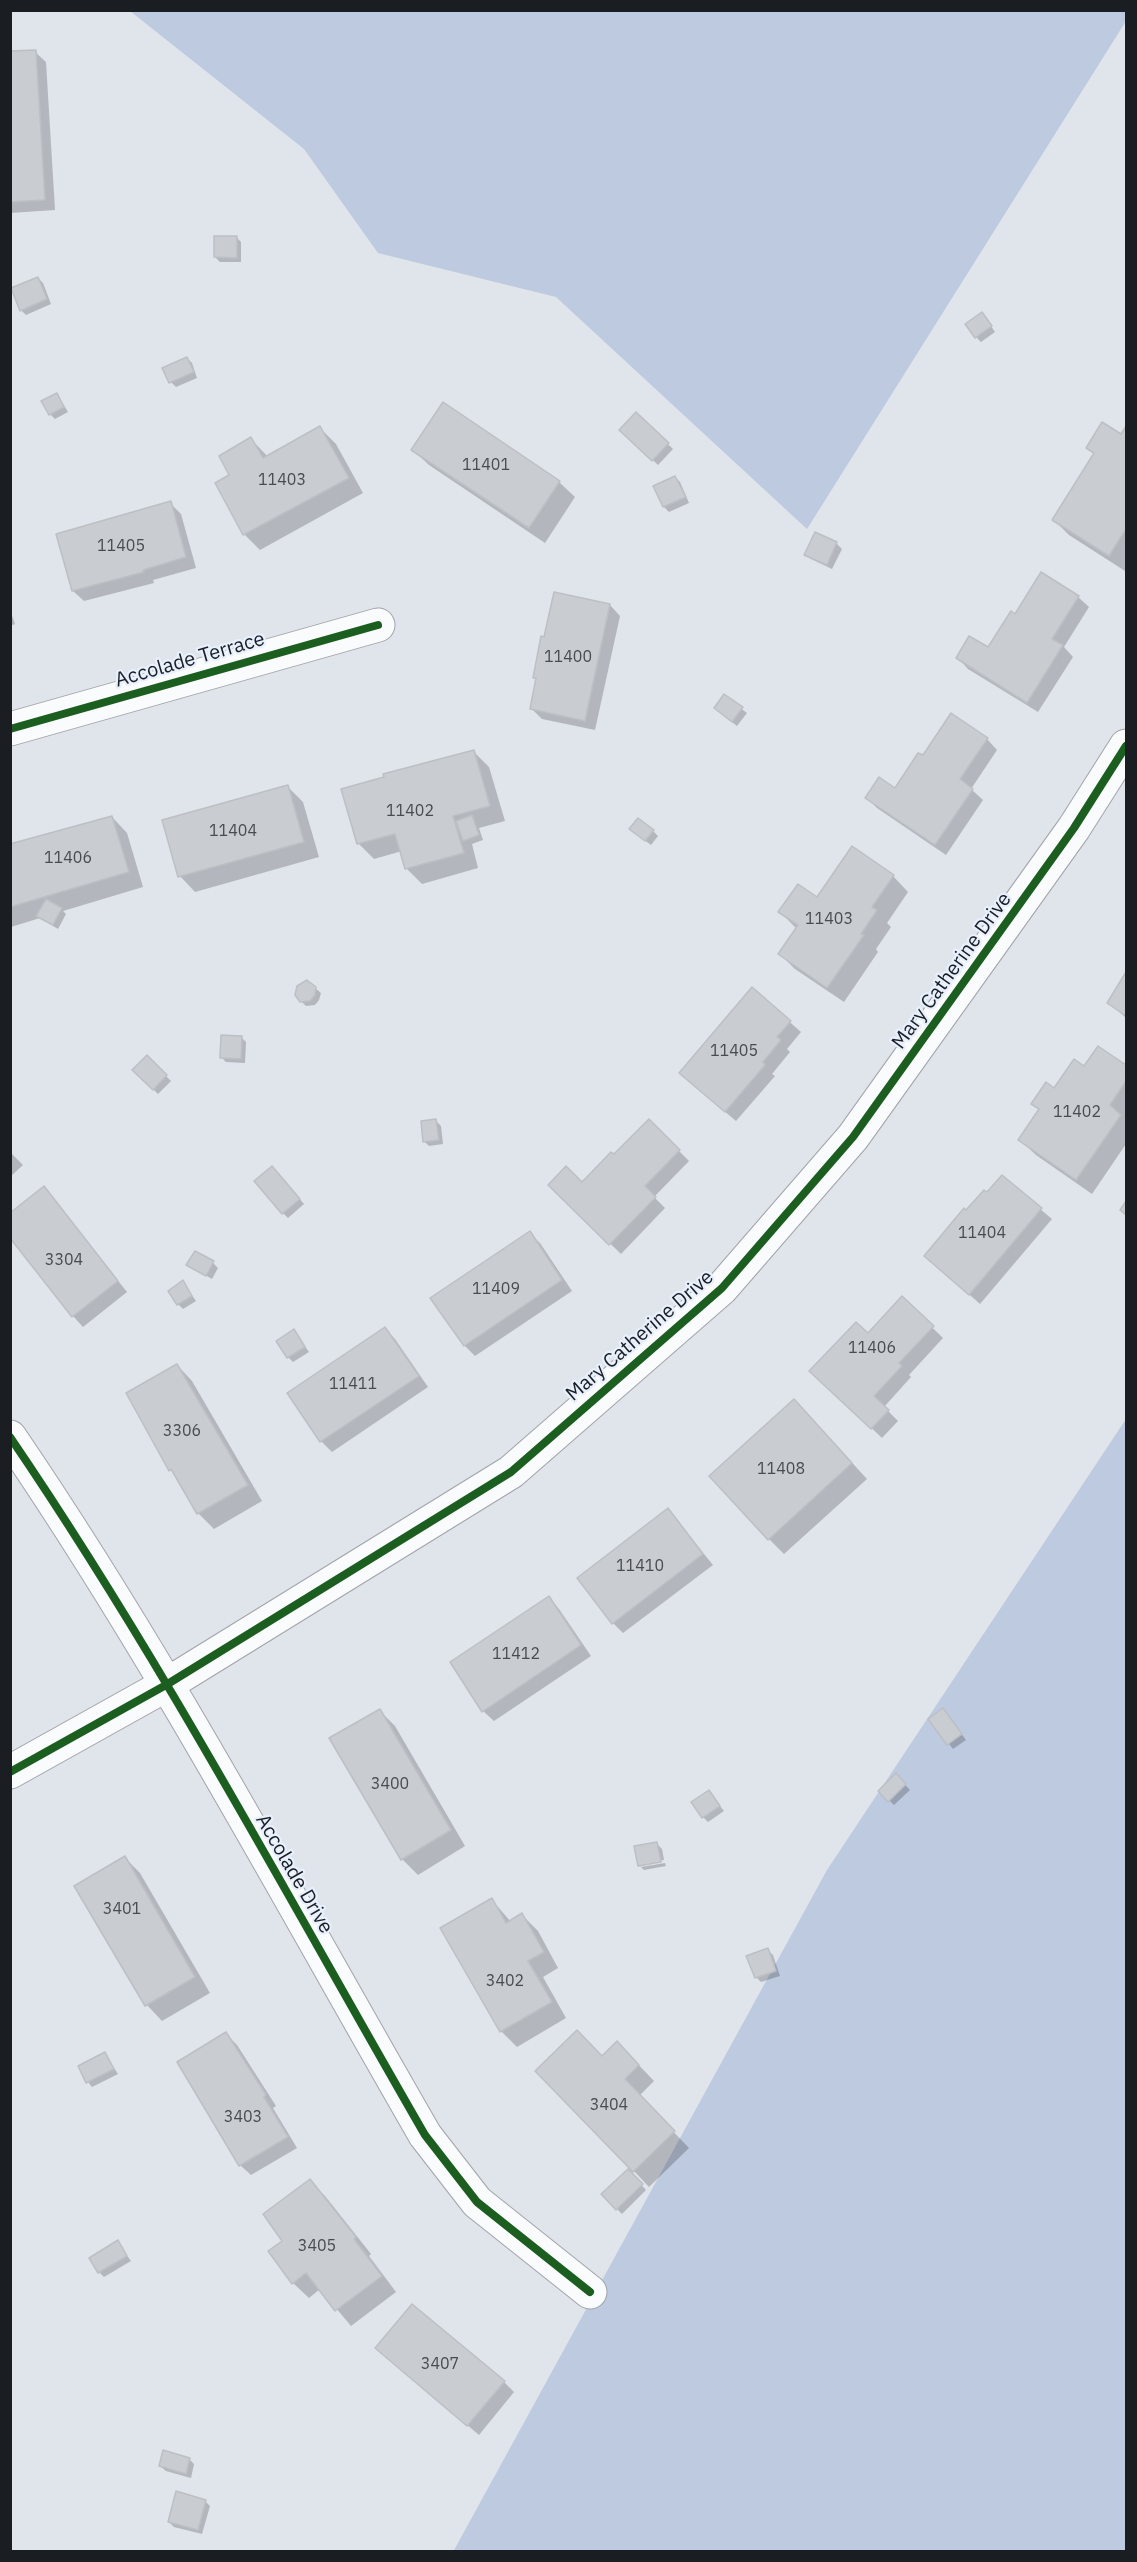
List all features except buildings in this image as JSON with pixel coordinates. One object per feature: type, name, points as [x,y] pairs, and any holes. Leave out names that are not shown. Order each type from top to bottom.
[{"type":"street","name":"Accolade Terrace","points":[[10,729],[378,625]]},
{"type":"street","name":"Mary Catherine Drive","points":[[10,1772],[166,1684],[511,1472],[722,1288],[853,1137],[1074,828],[1126,746]]},
{"type":"street","name":"Accolade Drive","points":[[10,1437],[55,1503],[166,1684],[425,2135],[477,2202],[590,2292]]},
{"type":"shaded area","points":[[1126,10],[1126,21],[807,529],[556,297],[378,253],[304,149],[130,11]]},
{"type":"shaded area","points":[[1126,1419],[1126,2551],[453,2552],[827,1870]]},
{"type":"cycle path","points":[[10,729],[378,625]]},
{"type":"cycle path","points":[[10,1772],[166,1685],[511,1472],[722,1288],[853,1137],[1074,828],[1126,746]]},
{"type":"cycle path","points":[[10,1437],[66,1521],[173,1694],[425,2135],[477,2202],[590,2292]]}]
